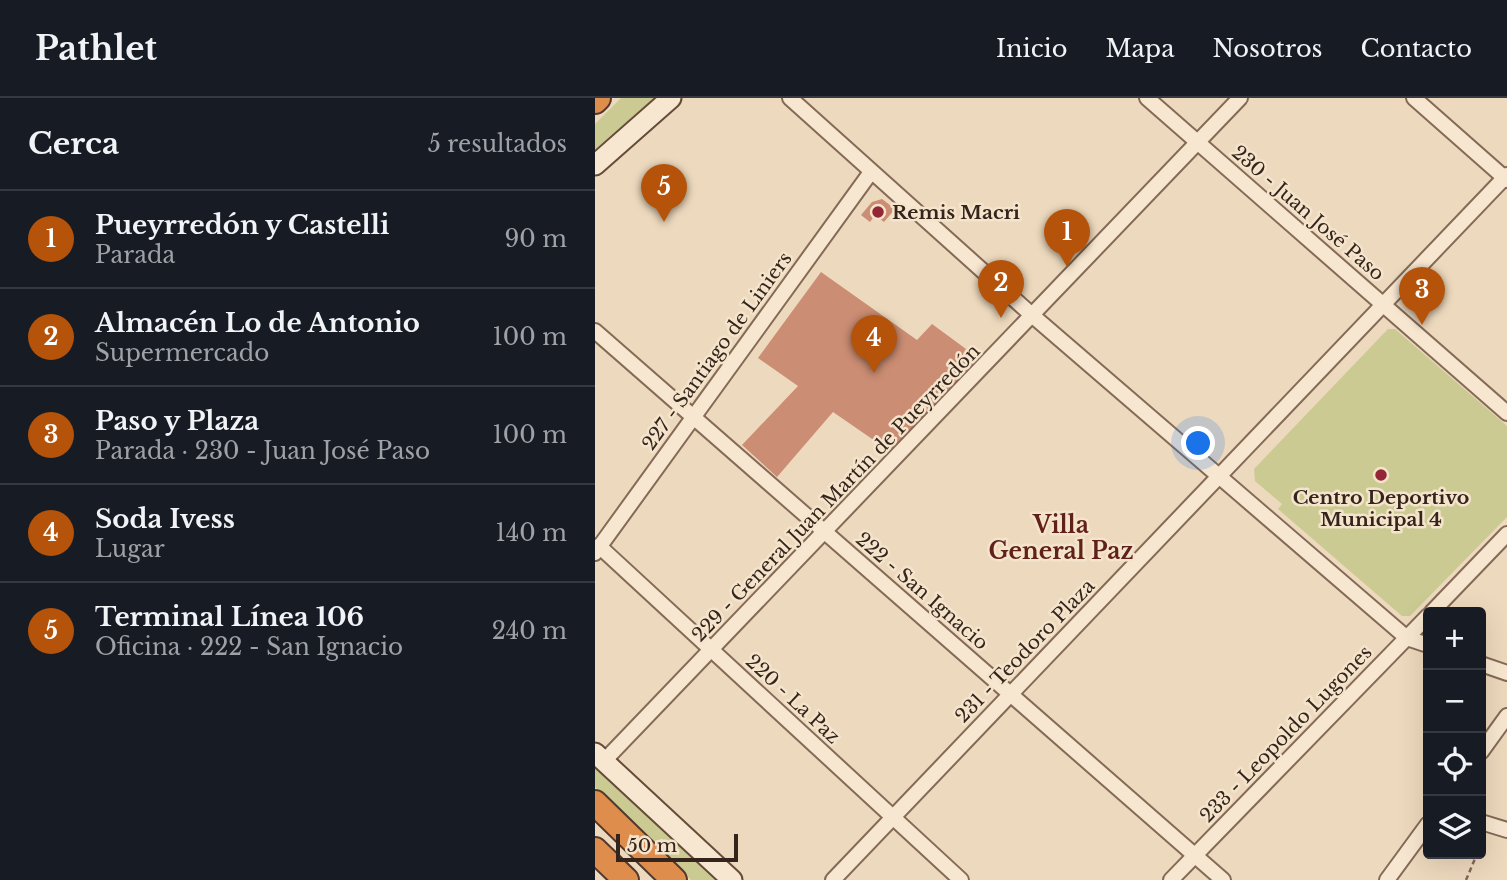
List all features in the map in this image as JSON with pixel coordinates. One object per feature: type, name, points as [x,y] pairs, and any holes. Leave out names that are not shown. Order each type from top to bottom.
[{"type":"highway","points":[[595,803],[674,880]]},
{"type":"highway","points":[[595,850],[626,880]]},
{"type":"street","points":[[595,165],[671,98]]},
{"type":"street","points":[[790,98],[1033,316],[1407,638],[1423,643]]},
{"type":"street","name":"230 - Juan José Paso","points":[[1147,98],[1507,413]]},
{"type":"street","name":"229 - General Juan Martín de Pueyrredón","points":[[599,757],[712,650],[1240,98]]},
{"type":"street","points":[[1414,98],[1506,177]]},
{"type":"street","name":"227 - Santiago de Liniers","points":[[597,550],[871,172]]},
{"type":"street","name":"231 - Teodoro Plaza","points":[[833,880],[1506,177]]},
{"type":"street","name":"222 - San Ignacio","points":[[595,331],[1223,880]]},
{"type":"street","name":"233 - Leopoldo Lugones","points":[[1437,607],[1507,534]]},
{"type":"street","name":"220 - La Paz","points":[[597,550],[712,650],[961,880]]},
{"type":"street","name":"233 - Leopoldo Lugones","points":[[1171,880],[1423,621]]},
{"type":"street","points":[[1486,666],[1507,673]]},
{"type":"street","points":[[1486,745],[1507,716]]},
{"type":"street","points":[[599,757],[732,880]]},
{"type":"street","points":[[1486,824],[1507,830]]},
{"type":"street","points":[[1387,880],[1423,831]]},
{"type":"path","points":[[1466,880],[1475,859]]},
{"type":"green space","points":[[621,98],[657,98],[595,156],[595,124]]},
{"type":"green space","name":"Centro Deportivo Municipal 4","points":[[1388,329],[1395,329],[1507,426],[1507,517],[1410,616],[1402,616],[1278,509],[1282,504],[1255,481],[1254,469]]},
{"type":"green space","points":[[595,759],[725,880],[691,880],[595,787]]},
{"type":"building","name":"Remis Macri","points":[[882,199],[895,209],[884,222],[875,215],[870,222],[861,215],[872,202]]},
{"type":"building","points":[[821,272],[917,340],[932,324],[981,360],[891,452],[833,412],[777,477],[742,445],[798,386],[758,358]]},
{"type":"place","name":"Remis Macri","points":[[878,212]]},
{"type":"place","name":"Terminal Línea 106","points":[[664,222]]},
{"type":"place","name":"Pueyrredón y Castelli","points":[[1067,267]]},
{"type":"place","name":"Almacén Lo de Antonio","points":[[1001,318]]},
{"type":"place","name":"Paso y Plaza","points":[[1422,325]]},
{"type":"place","name":"Soda Ivess","points":[[874,373]]},
{"type":"place","name":"Centro Deportivo Municipal 4","points":[[1381,475]]},
{"type":"district","name":"Villa General Paz","points":[[1061,538]]}]
